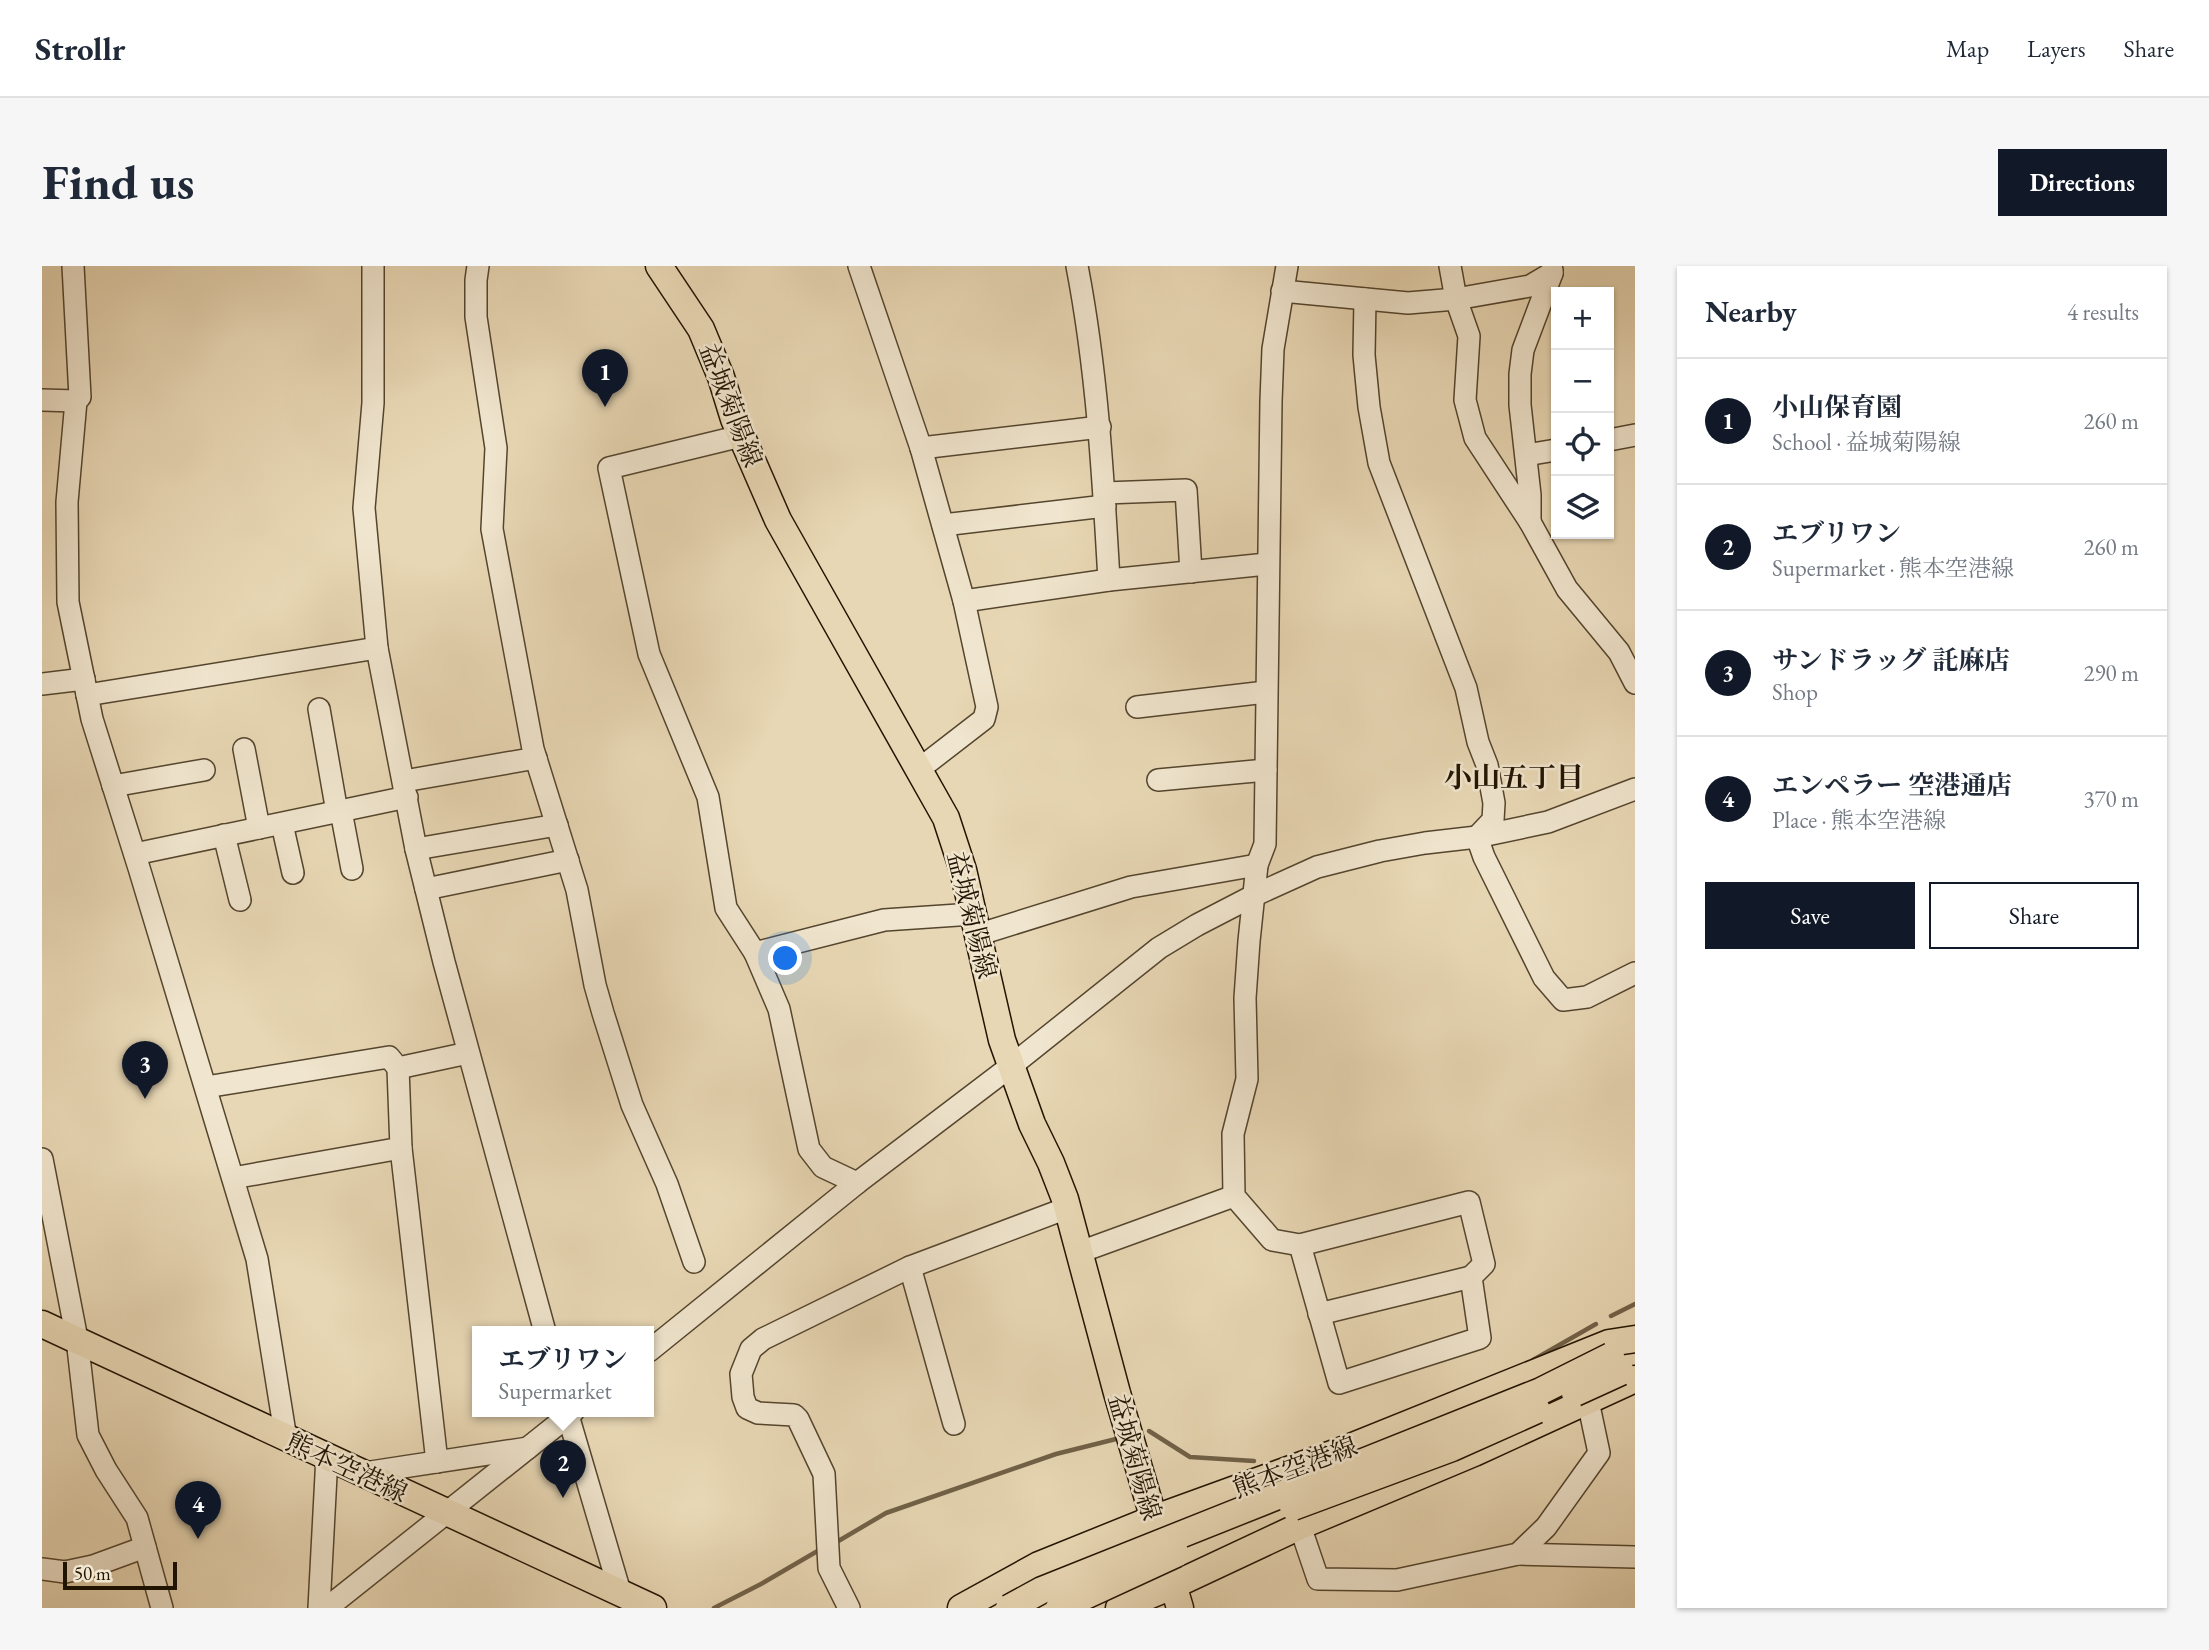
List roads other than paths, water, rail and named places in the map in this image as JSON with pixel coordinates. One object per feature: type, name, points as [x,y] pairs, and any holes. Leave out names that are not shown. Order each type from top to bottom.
[{"type":"main road","name":"益城菊陽線","points":[[659,266],[701,329],[741,436],[779,520],[946,818],[963,870],[1002,1040],[1032,1124],[1051,1163],[1067,1208],[1176,1597]]},
{"type":"main road","name":"熊本空港線","points":[[42,1324],[653,1608]]},
{"type":"main road","name":"熊本空港線","points":[[961,1608],[1039,1565],[1153,1519],[1343,1450],[1609,1343],[1635,1342],[1626,1368],[1588,1401],[1474,1454],[1300,1526],[1176,1597],[1119,1608]]},
{"type":"main road","name":"熊本空港線","points":[[1009,1608],[1042,1590],[1541,1391],[1626,1368]]},
{"type":"main road","name":"熊本空港線","points":[[1059,1608],[1211,1538],[1452,1448],[1626,1368]]},
{"type":"street","points":[[73,266],[80,397],[76,401],[67,502],[68,602],[92,719],[257,1259],[286,1439]]},
{"type":"street","points":[[373,266],[373,403],[364,508],[377,648],[416,849],[468,1053],[543,1326]]},
{"type":"street","points":[[478,266],[476,317],[496,448],[492,528],[536,758],[577,890],[594,985],[632,1105],[667,1184],[694,1262]]},
{"type":"street","points":[[859,266],[921,448],[964,601],[987,707],[984,719],[918,771]]},
{"type":"street","points":[[1077,266],[1090,331],[1100,427],[1109,580]]},
{"type":"street","points":[[1287,266],[1273,349],[1267,564],[1265,844],[1257,865],[1253,896],[1245,998],[1247,1079],[1233,1134],[1234,1196],[1272,1240],[1300,1245],[1469,1202],[1484,1264],[1471,1277],[1319,1314]]},
{"type":"street","points":[[1450,266],[1469,336],[1465,400],[1475,438],[1530,522],[1567,590],[1619,652],[1635,683]]},
{"type":"street","points":[[1282,291],[1408,303],[1457,299],[1530,286],[1552,270]]},
{"type":"street","points":[[1530,522],[1520,374],[1523,350],[1552,270]]},
{"type":"street","points":[[1365,299],[1364,355],[1367,394],[1379,463],[1466,688],[1478,742],[1487,765],[1494,803],[1493,820],[1477,837]]},
{"type":"street","points":[[42,400],[76,401]]},
{"type":"street","points":[[921,448],[1100,427]]},
{"type":"street","points":[[1614,439],[1635,435]]},
{"type":"street","points":[[741,436],[609,468],[649,653],[708,797],[726,908],[755,953],[779,1009],[809,1149],[823,1167],[857,1183]]},
{"type":"street","points":[[1526,455],[1551,451]]},
{"type":"street","points":[[943,525],[1105,499],[1186,490],[1191,572]]},
{"type":"street","points":[[964,601],[1109,580],[1267,564]]},
{"type":"street","points":[[42,684],[85,687],[377,648]]},
{"type":"street","points":[[1137,707],[1180,695],[1266,692]]},
{"type":"street","points":[[319,709],[352,869]]},
{"type":"street","points":[[244,749],[259,828]]},
{"type":"street","points":[[135,854],[339,811],[405,789],[536,758]]},
{"type":"street","points":[[113,786],[204,770]]},
{"type":"street","points":[[1158,780],[1266,770]]},
{"type":"street","points":[[654,1347],[857,1183],[1011,1066],[1159,948],[1197,925],[1317,867],[1425,843],[1477,837],[1548,822],[1635,789]]},
{"type":"street","points":[[282,824],[293,873]]},
{"type":"street","points":[[416,849],[557,825]]},
{"type":"street","points":[[224,835],[240,900]]},
{"type":"street","points":[[1477,837],[1484,858],[1544,978],[1563,1000],[1587,997],[1635,973]]},
{"type":"street","points":[[426,889],[568,860]]},
{"type":"street","points":[[755,953],[884,920],[975,925],[1131,887],[1257,865]]},
{"type":"street","points":[[398,1068],[468,1053]]},
{"type":"street","points":[[206,1087],[389,1057],[398,1068],[401,1147],[437,1462]]},
{"type":"street","points":[[233,1178],[401,1147]]},
{"type":"street","points":[[42,1159],[77,1339],[88,1435],[106,1470],[137,1518],[162,1608]]},
{"type":"street","points":[[1080,1252],[1234,1196]]},
{"type":"street","points":[[849,1608],[829,1568],[824,1474],[799,1419],[794,1415],[758,1413],[747,1408],[741,1374],[751,1349],[763,1339],[911,1267],[1067,1208]]},
{"type":"street","points":[[1300,1245],[1339,1383],[1480,1338],[1471,1277]]},
{"type":"street","points":[[911,1267],[954,1424]]},
{"type":"street","points":[[1518,1554],[1546,1527],[1599,1453],[1588,1401]]},
{"type":"street","points":[[327,1608],[566,1417]]},
{"type":"street","points":[[571,1417],[620,1592]]},
{"type":"street","points":[[364,1473],[530,1448]]},
{"type":"street","points":[[319,1608],[327,1456]]},
{"type":"street","points":[[1300,1526],[1318,1579],[1397,1580],[1518,1554],[1635,1557]]},
{"type":"street","points":[[42,1569],[65,1572],[93,1566],[145,1547]]},
{"type":"waterway","points":[[1611,1316],[1635,1304]]},
{"type":"waterway","points":[[1533,1360],[1596,1324]]},
{"type":"waterway","points":[[1149,1431],[1190,1457],[1254,1461]]},
{"type":"waterway","points":[[835,1543],[886,1513],[1056,1454],[1116,1439]]},
{"type":"waterway","points":[[714,1608],[821,1549]]},
{"type":"place","name":"小山保育園","points":[[605,407]]},
{"type":"place","name":"サンドラッグ 託麻店","points":[[145,1099]]},
{"type":"place","name":"エブリワン","points":[[563,1498]]},
{"type":"place","name":"エンペラー 空港通店","points":[[198,1539]]},
{"type":"district","name":"小山五丁目","points":[[1514,777]]}]
